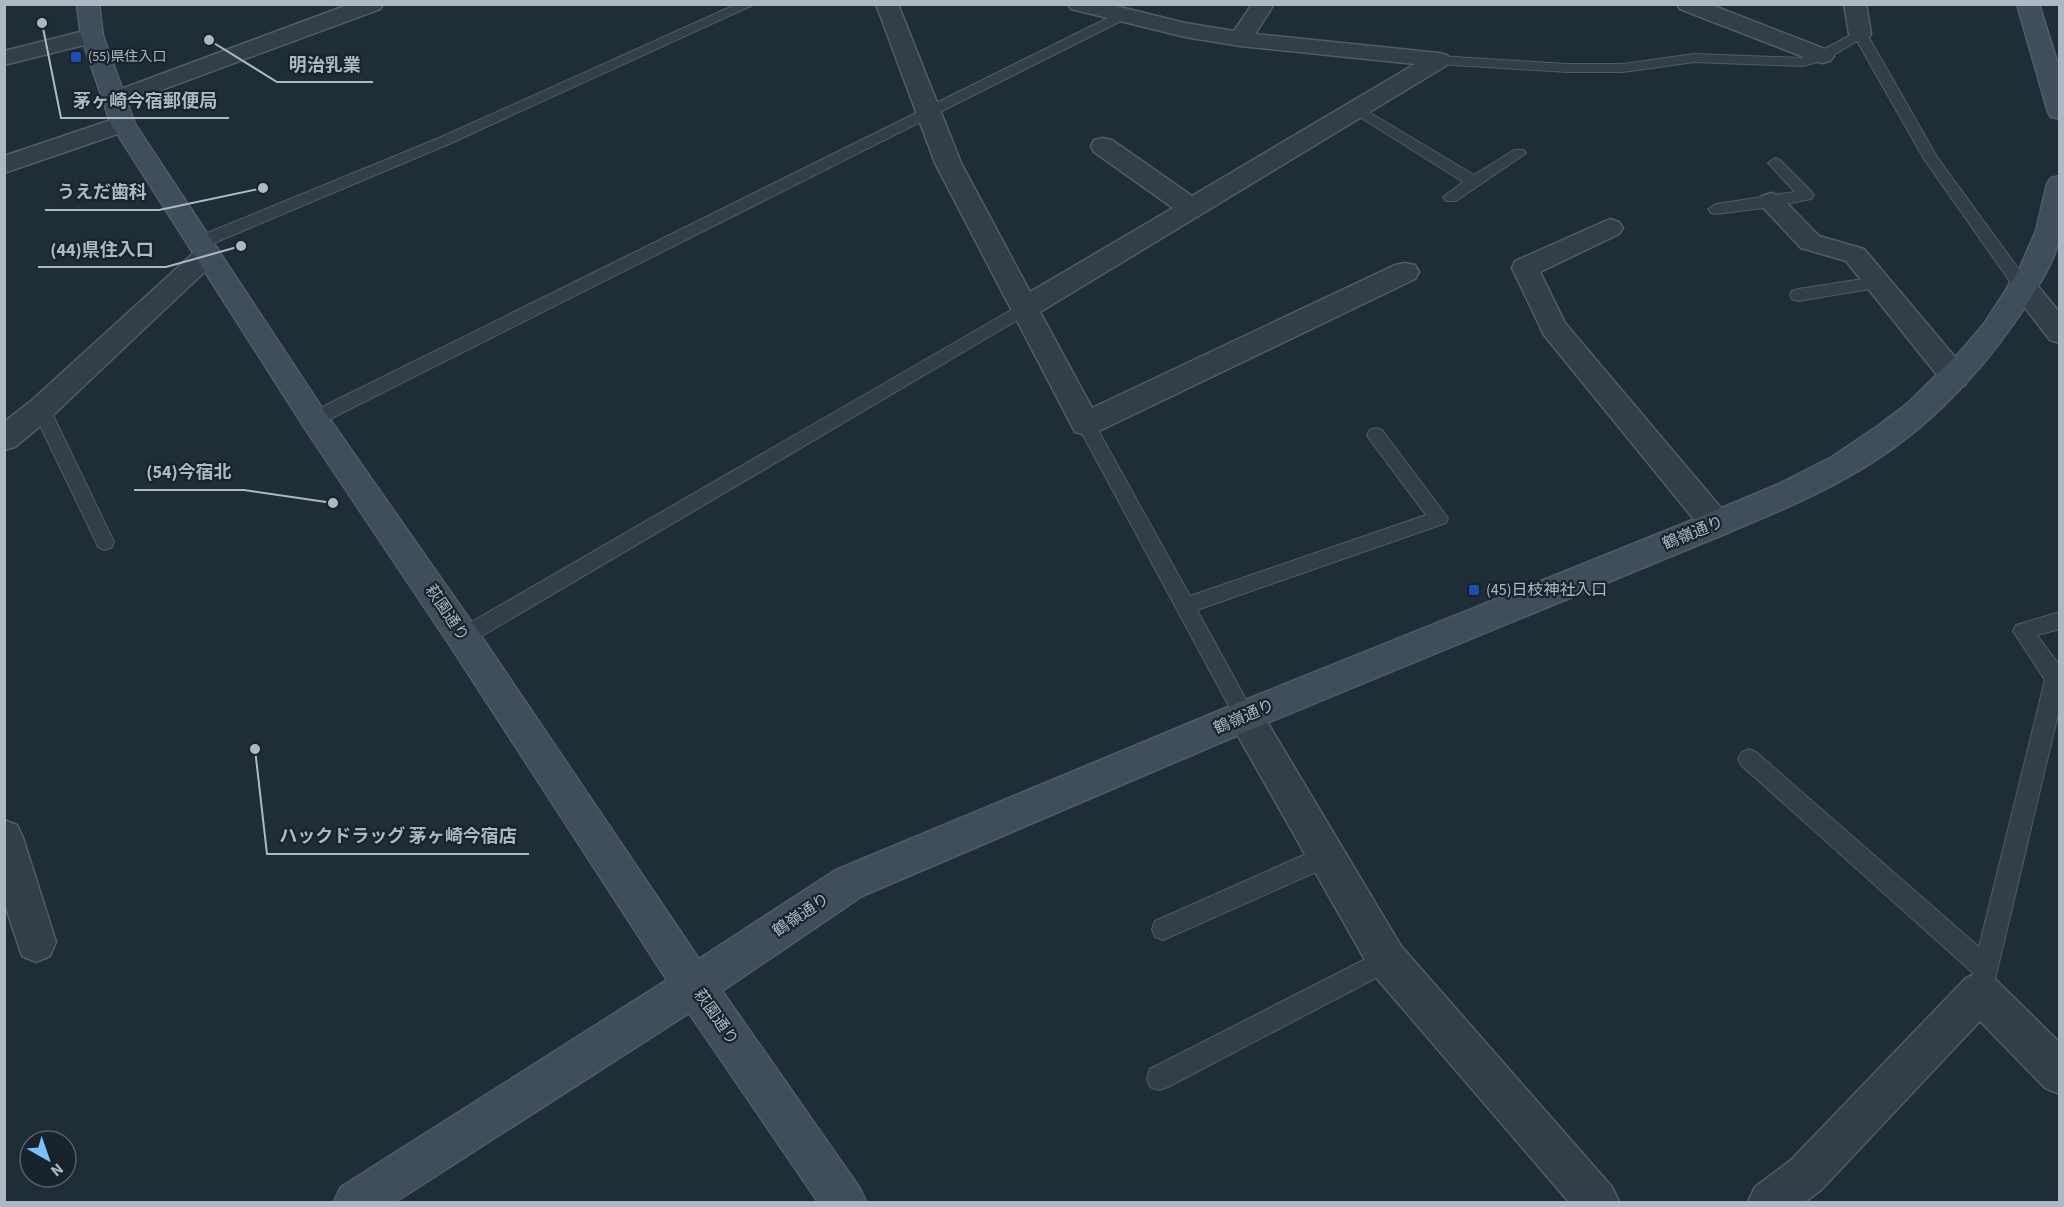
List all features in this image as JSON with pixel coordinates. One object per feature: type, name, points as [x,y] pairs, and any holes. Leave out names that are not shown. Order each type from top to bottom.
[{"type":"street","name":"萩園通り","points":[[88,4],[92,36],[118,112],[314,419],[463,637],[694,986],[844,1203]]},
{"type":"street","points":[[4,165],[118,112],[372,4]]},
{"type":"street","points":[[888,4],[948,163],[1086,424],[1405,272]]},
{"type":"street","points":[[1079,4],[1185,30],[1240,39],[1439,60]]},
{"type":"street","points":[[1240,39],[1263,4]]},
{"type":"street","points":[[1688,4],[1822,56]]},
{"type":"street","points":[[1855,4],[1860,34]]},
{"type":"street","points":[[2028,4],[2060,112]]},
{"type":"street","points":[[4,58],[92,36]]},
{"type":"street","points":[[1025,308],[1439,60]]},
{"type":"street","points":[[1103,146],[1191,208]]},
{"type":"street","name":"鶴嶺通り","points":[[356,1203],[694,986],[849,883],[1245,716],[1716,524],[1788,492],[1859,455],[1912,416],[1955,377],[1995,328],[2053,239],[2060,184]]},
{"type":"street","points":[[1771,202],[1810,242],[1855,255],[1876,284],[1955,377]]},
{"type":"street","points":[[1610,228],[1525,268],[1554,328],[1716,524]]},
{"type":"street","points":[[4,439],[41,409],[205,248]]},
{"type":"street","points":[[2022,286],[2060,333]]},
{"type":"street","points":[[1245,716],[1324,857],[1387,960],[1597,1203]]},
{"type":"street","points":[[7,857],[36,942]]},
{"type":"street","points":[[1770,1203],[1806,1175],[1983,980],[2060,1073]]},
{"type":"lane","points":[[205,248],[749,4]]},
{"type":"lane","points":[[314,419],[1122,15]]},
{"type":"lane","points":[[1439,60],[1567,68],[1623,68],[1694,58],[1803,62],[1822,56],[1860,34],[1932,159],[2022,286]]},
{"type":"lane","points":[[1357,109],[1474,182]]},
{"type":"lane","points":[[1450,197],[1519,153]]},
{"type":"lane","points":[[1716,209],[1806,195],[1775,163]]},
{"type":"lane","points":[[1798,295],[1876,284]]},
{"type":"lane","points":[[463,637],[1025,308]]},
{"type":"lane","points":[[41,409],[105,542]]},
{"type":"lane","points":[[1086,424],[1245,716]]},
{"type":"lane","points":[[1185,606],[1438,518],[1376,435]]},
{"type":"lane","points":[[1749,759],[1983,980],[2056,678],[2023,631],[2060,620]]},
{"type":"lane","points":[[1163,929],[1324,857]]},
{"type":"lane","points":[[1160,1078],[1387,960]]},
{"type":"place","name":"茅ヶ崎今宿郵便局","points":[[42,23]]},
{"type":"place","name":"明治乳業","points":[[209,40]]},
{"type":"place","name":"(55)県住入口","points":[[76,57]]},
{"type":"place","name":"うえだ歯科","points":[[263,188]]},
{"type":"place","name":"(44)県住入口","points":[[241,246]]},
{"type":"place","name":"(54)今宿北","points":[[333,503]]},
{"type":"place","name":"(45)日枝神社入口","points":[[1474,590]]},
{"type":"place","name":"ハックドラッグ 茅ヶ崎今宿店","points":[[255,749]]}]
